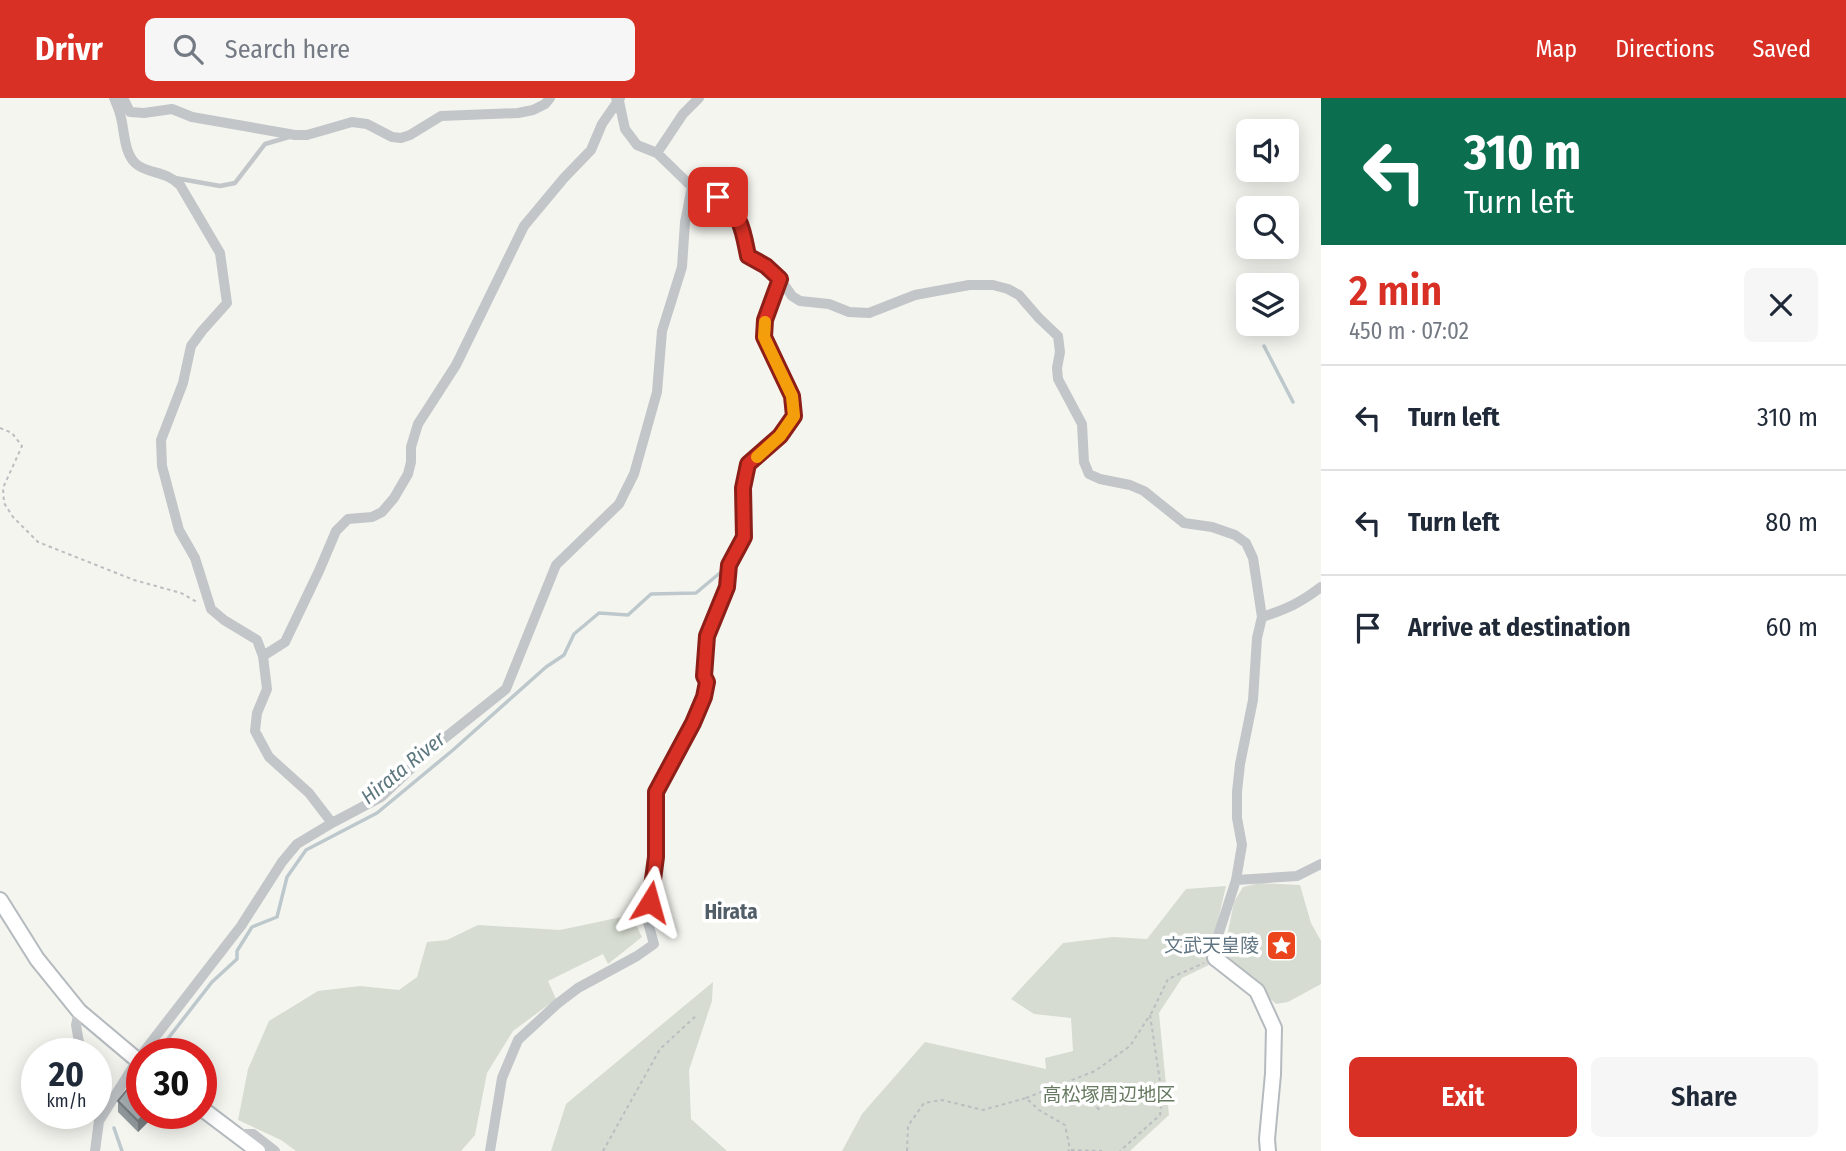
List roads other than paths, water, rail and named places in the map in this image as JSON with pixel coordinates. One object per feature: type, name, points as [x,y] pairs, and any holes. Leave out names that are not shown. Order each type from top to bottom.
[{"type":"main road","points":[[2,907],[37,959],[79,1011],[126,1047]]},
{"type":"main road","points":[[1215,958],[1257,991],[1274,1028],[1268,1151]]},
{"type":"main road","points":[[217,1120],[258,1151]]},
{"type":"street","points":[[114,98],[132,160],[139,166],[171,177],[180,185],[220,253],[227,303],[191,346],[183,383],[161,440],[162,466],[179,530],[195,558],[211,609],[257,640],[263,656],[268,689],[257,713],[255,732],[269,757],[309,793],[332,822]]},
{"type":"street","points":[[123,98],[130,112],[172,109],[192,117],[295,135],[307,135],[352,122],[367,124],[392,137],[401,138],[441,116],[518,113],[533,110],[550,98]]},
{"type":"street","points":[[657,153],[683,114],[699,98]]},
{"type":"street","points":[[263,656],[285,642],[336,531],[348,519],[372,517],[382,512],[394,498],[408,474],[411,447],[418,424],[456,365],[524,226],[564,178],[592,150],[602,124],[618,99]]},
{"type":"street","points":[[618,99],[625,129],[637,145],[657,153],[692,187],[718,197],[734,211],[743,228],[748,256],[766,266],[792,296],[800,301],[830,304],[849,312],[869,313],[915,295],[970,285],[993,285],[1019,295],[1058,336],[1058,379],[1082,424],[1084,462],[1089,474],[1144,491],[1184,523],[1212,527],[1235,535],[1246,543],[1253,558],[1262,617],[1257,638],[1253,700],[1237,792],[1237,818],[1242,845],[1236,880],[1215,945],[1215,958]]},
{"type":"street","points":[[156,1038],[241,926],[282,862],[297,844],[332,822],[381,797],[436,745],[506,689],[556,565],[619,505],[634,474],[657,392],[662,331],[682,267],[685,222],[692,187]]},
{"type":"street","points":[[490,1151],[502,1077],[518,1040],[578,988],[654,944],[647,919],[656,857],[656,792],[704,697],[707,682],[704,676],[707,636],[727,587],[729,565],[744,537],[743,488],[748,464],[780,436],[794,416],[792,396],[764,337],[765,320],[780,279]]},
{"type":"street","points":[[1262,617],[1294,605],[1321,587]]},
{"type":"street","points":[[1236,880],[1297,876],[1321,864]]},
{"type":"street","points":[[78,1038],[76,1025],[79,1011]]},
{"type":"street","points":[[112,1097],[126,1078]]},
{"type":"street","points":[[96,1151],[97,1129]]},
{"type":"street","points":[[236,1134],[253,1133],[275,1151]]},
{"type":"lane","points":[[171,177],[220,186],[235,183],[265,144],[295,135]]},
{"type":"waterway","points":[[1264,346],[1293,402]]},
{"type":"waterway","name":"Hirata River","points":[[168,1038],[212,982],[237,959],[237,951],[252,927],[277,917],[287,877],[306,850],[377,813],[546,667],[564,655],[574,634],[599,613],[628,615],[651,594],[696,593],[721,572]]},
{"type":"waterway","name":"Hirata River","points":[[114,1128],[122,1151]]},
{"type":"place","name":"文武天皇陵","points":[[1282,945]]},
{"type":"district","name":"Hirata","points":[[731,912]]},
{"type":"park label","name":"高松塚周辺地区","points":[[1109,1094]]}]
